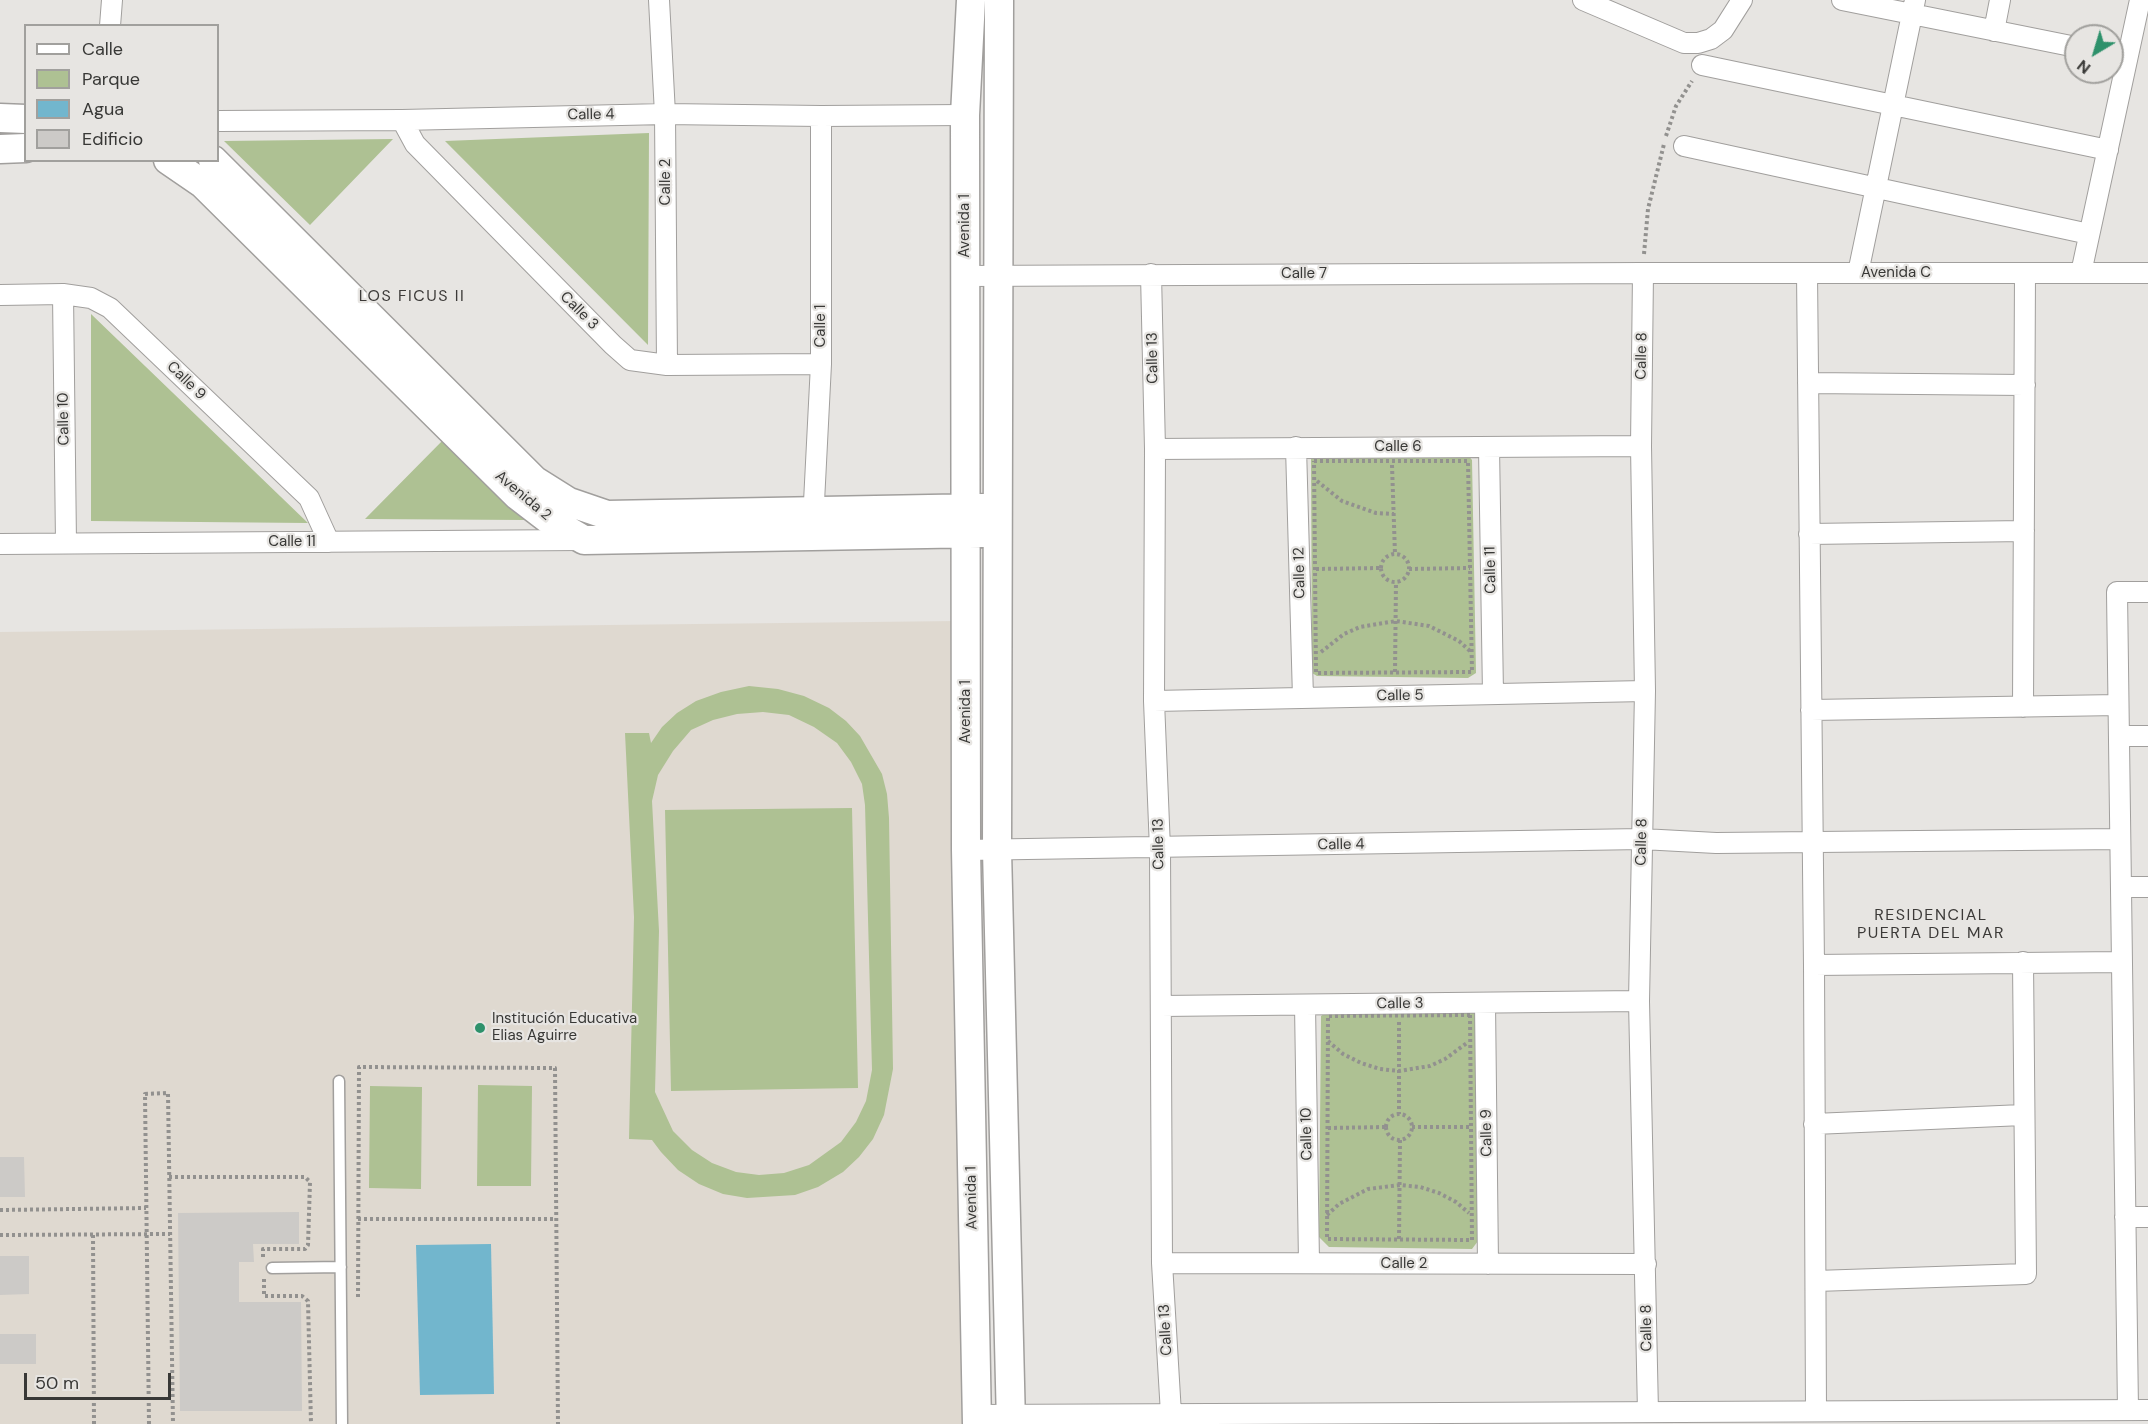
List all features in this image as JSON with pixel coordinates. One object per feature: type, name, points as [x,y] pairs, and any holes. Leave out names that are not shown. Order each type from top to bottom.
[{"type":"street","points":[[111,0],[111,24]]},
{"type":"street","name":"Calle 2","points":[[659,0],[665,114],[667,365]]},
{"type":"street","name":"Avenida 1","points":[[971,0],[965,116],[964,276],[966,850],[977,1419]]},
{"type":"street","points":[[999,0],[997,850],[1011,1419]]},
{"type":"street","points":[[1583,0],[1609,4],[1684,43],[1698,43],[1711,39],[1723,30],[1742,0]]},
{"type":"street","points":[[1842,0],[1913,7],[1994,31],[2064,45]]},
{"type":"street","points":[[1994,31],[2000,0]]},
{"type":"street","points":[[2124,43],[2140,0]]},
{"type":"street","points":[[1858,273],[1913,7]]},
{"type":"street","points":[[1702,64],[2108,150]]},
{"type":"street","points":[[2081,273],[2108,150],[2116,84]]},
{"type":"street","name":"Calle 4","points":[[219,121],[402,120],[665,114],[965,116]]},
{"type":"street","name":"Calle 1","points":[[813,523],[821,364],[821,116]]},
{"type":"street","points":[[0,118],[24,118]]},
{"type":"street","name":"Calle 3","points":[[402,120],[415,144],[630,360],[667,365],[821,364]]},
{"type":"street","points":[[1684,146],[2089,234]]},
{"type":"street","points":[[0,149],[24,148]]},
{"type":"street","name":"Avenida 2","points":[[171,162],[203,183],[518,496],[548,519],[584,540],[813,523]]},
{"type":"street","name":"Avenida 2","points":[[215,162],[534,480],[569,502],[607,515],[813,523],[998,521]]},
{"type":"street","name":"Calle 7","points":[[964,276],[1643,273]]},
{"type":"street","name":"Avenida C","points":[[1643,273],[2148,273]]},
{"type":"street","name":"Calle 8","points":[[1643,273],[1641,446],[1645,691],[1639,1001],[1648,1412]]},
{"type":"street","points":[[1807,273],[1816,1411]]},
{"type":"street","points":[[2023,707],[2025,273]]},
{"type":"street","name":"Calle 13","points":[[1151,274],[1155,449],[1154,701],[1160,849],[1162,1263],[1171,1414]]},
{"type":"street","name":"Calle 9","points":[[0,296],[63,294],[91,298],[110,308],[309,498],[329,542]]},
{"type":"street","name":"Calle 10","points":[[63,294],[66,543]]},
{"type":"street","points":[[1808,383],[2025,385]]},
{"type":"street","name":"Calle 6","points":[[1155,449],[1641,446]]},
{"type":"street","name":"Calle 12","points":[[1296,447],[1303,698]]},
{"type":"street","name":"Calle 11","points":[[1489,447],[1493,694]]},
{"type":"street","points":[[1809,534],[2024,531]]},
{"type":"street","name":"Calle 11","points":[[0,544],[584,540]]},
{"type":"street","points":[[2128,1410],[2117,592],[2148,592]]},
{"type":"street","name":"Calle 5","points":[[1154,701],[1645,691]]},
{"type":"street","points":[[1811,710],[2118,705]]},
{"type":"street","points":[[2119,736],[2148,736]]},
{"type":"street","name":"Calle 4","points":[[966,850],[1160,849],[1642,839],[1716,843],[2120,839]]},
{"type":"street","points":[[2121,887],[2148,887]]},
{"type":"street","points":[[1816,1281],[2026,1274],[2023,962]]},
{"type":"street","points":[[1814,965],[2121,962]]},
{"type":"street","name":"Calle 3","points":[[1161,1006],[1639,1001]]},
{"type":"street","name":"Calle 9","points":[[1485,1003],[1488,1264]]},
{"type":"street","name":"Calle 10","points":[[1305,1005],[1309,1263]]},
{"type":"street","points":[[1814,1124],[2023,1115]]},
{"type":"street","points":[[2125,1217],[2148,1217]]},
{"type":"street","name":"Calle 2","points":[[1162,1263],[1646,1264]]},
{"type":"street","points":[[977,1419],[1171,1414],[1605,1418],[1648,1412],[2148,1410]]},
{"type":"lane","points":[[339,1081],[342,1424]]},
{"type":"lane","points":[[272,1268],[341,1267]]},
{"type":"path","points":[[1314,461],[1468,461],[1472,672],[1316,673],[1314,479],[1314,461]]},
{"type":"path","points":[[1392,461],[1395,554]]},
{"type":"path","points":[[1314,479],[1351,505],[1376,513],[1394,514]]},
{"type":"path","points":[[1395,554],[1407,561],[1409,569],[1407,575],[1396,582],[1386,578],[1381,568],[1385,558],[1395,554]]},
{"type":"path","points":[[1315,569],[1381,568]]},
{"type":"path","points":[[1409,569],[1470,568]]},
{"type":"path","points":[[1395,672],[1396,582]]},
{"type":"path","points":[[1316,657],[1329,645],[1352,631],[1378,623],[1396,621],[1429,626],[1472,652]]},
{"type":"path","points":[[1470,1015],[1472,1240],[1327,1239],[1328,1016],[1399,1016],[1470,1015]]},
{"type":"path","points":[[1399,1016],[1399,1114]]},
{"type":"path","points":[[1328,1041],[1343,1054],[1360,1063],[1380,1069],[1399,1071],[1430,1066],[1451,1055],[1469,1040]]},
{"type":"path","points":[[358,1299],[359,1067],[555,1068],[558,1424]]},
{"type":"path","points":[[149,1424],[145,1094],[168,1093],[172,1424]]},
{"type":"path","points":[[1399,1114],[1410,1119],[1412,1127],[1410,1136],[1400,1140],[1393,1139],[1386,1127],[1390,1119],[1399,1114]]},
{"type":"path","points":[[1328,1128],[1386,1127]]},
{"type":"path","points":[[1412,1127],[1471,1127]]},
{"type":"path","points":[[1400,1140],[1400,1239]]},
{"type":"path","points":[[1327,1215],[1339,1204],[1361,1192],[1384,1186],[1400,1185],[1420,1187],[1439,1193],[1456,1202],[1472,1215]]},
{"type":"path","points":[[0,1210],[146,1208]]},
{"type":"path","points":[[358,1219],[556,1219]]},
{"type":"path","points":[[93,1234],[94,1424]]},
{"type":"path","points":[[0,1235],[170,1234]]},
{"type":"shaded area","name":"Institución Educativa Elias Aguirre","points":[[957,621],[962,1424],[0,1424],[0,632]]},
{"type":"green space","points":[[649,133],[648,345],[445,141]]},
{"type":"green space","points":[[393,139],[310,225],[224,141]]},
{"type":"green space","points":[[91,314],[308,523],[91,521]]},
{"type":"green space","points":[[446,437],[525,520],[365,519]]},
{"type":"green space","points":[[1318,453],[1467,454],[1472,460],[1476,673],[1468,678],[1317,676],[1312,673],[1311,458]]},
{"type":"green space","points":[[749,686],[778,689],[804,696],[829,708],[860,736],[882,774],[887,794],[893,1069],[884,1115],[873,1139],[843,1172],[818,1187],[795,1195],[747,1198],[723,1194],[699,1184],[678,1170],[652,1140],[629,1139],[634,917],[625,733],[649,733],[651,743],[662,727],[677,713],[696,701],[721,692]],"holes":[[[763,712],[789,715],[814,727],[837,743],[851,762],[862,784],[865,805],[872,1070],[866,1101],[856,1122],[841,1142],[809,1165],[784,1173],[759,1175],[736,1172],[712,1163],[692,1150],[673,1131],[655,1092],[659,931],[652,801],[658,775],[673,751],[691,730],[713,720],[737,714]]]},
{"type":"green space","points":[[852,808],[858,1088],[671,1091],[665,810]]},
{"type":"green space","points":[[1472,1009],[1479,1015],[1478,1241],[1472,1249],[1329,1247],[1319,1237],[1321,1016],[1327,1012]]},
{"type":"green space","points":[[478,1085],[532,1086],[531,1186],[477,1186]]},
{"type":"green space","points":[[370,1086],[422,1087],[421,1189],[369,1188]]},
{"type":"water","points":[[491,1244],[494,1394],[420,1395],[416,1245]]},
{"type":"building","points":[[0,1157],[24,1157],[25,1197],[0,1197]]},
{"type":"building","points":[[299,1212],[299,1244],[253,1244],[254,1262],[239,1262],[239,1302],[301,1302],[302,1411],[180,1411],[178,1213]]},
{"type":"building","points":[[0,1256],[29,1256],[29,1294],[0,1295]]},
{"type":"building","points":[[0,1334],[36,1334],[36,1364],[0,1364]]},
{"type":"place","name":"Institución Educativa Elias Aguirre","points":[[480,1028]]},
{"type":"district","name":"LOS FICUS II","points":[[412,297]]},
{"type":"district","name":"RESIDENCIAL PUERTA DEL MAR","points":[[1931,925]]}]
